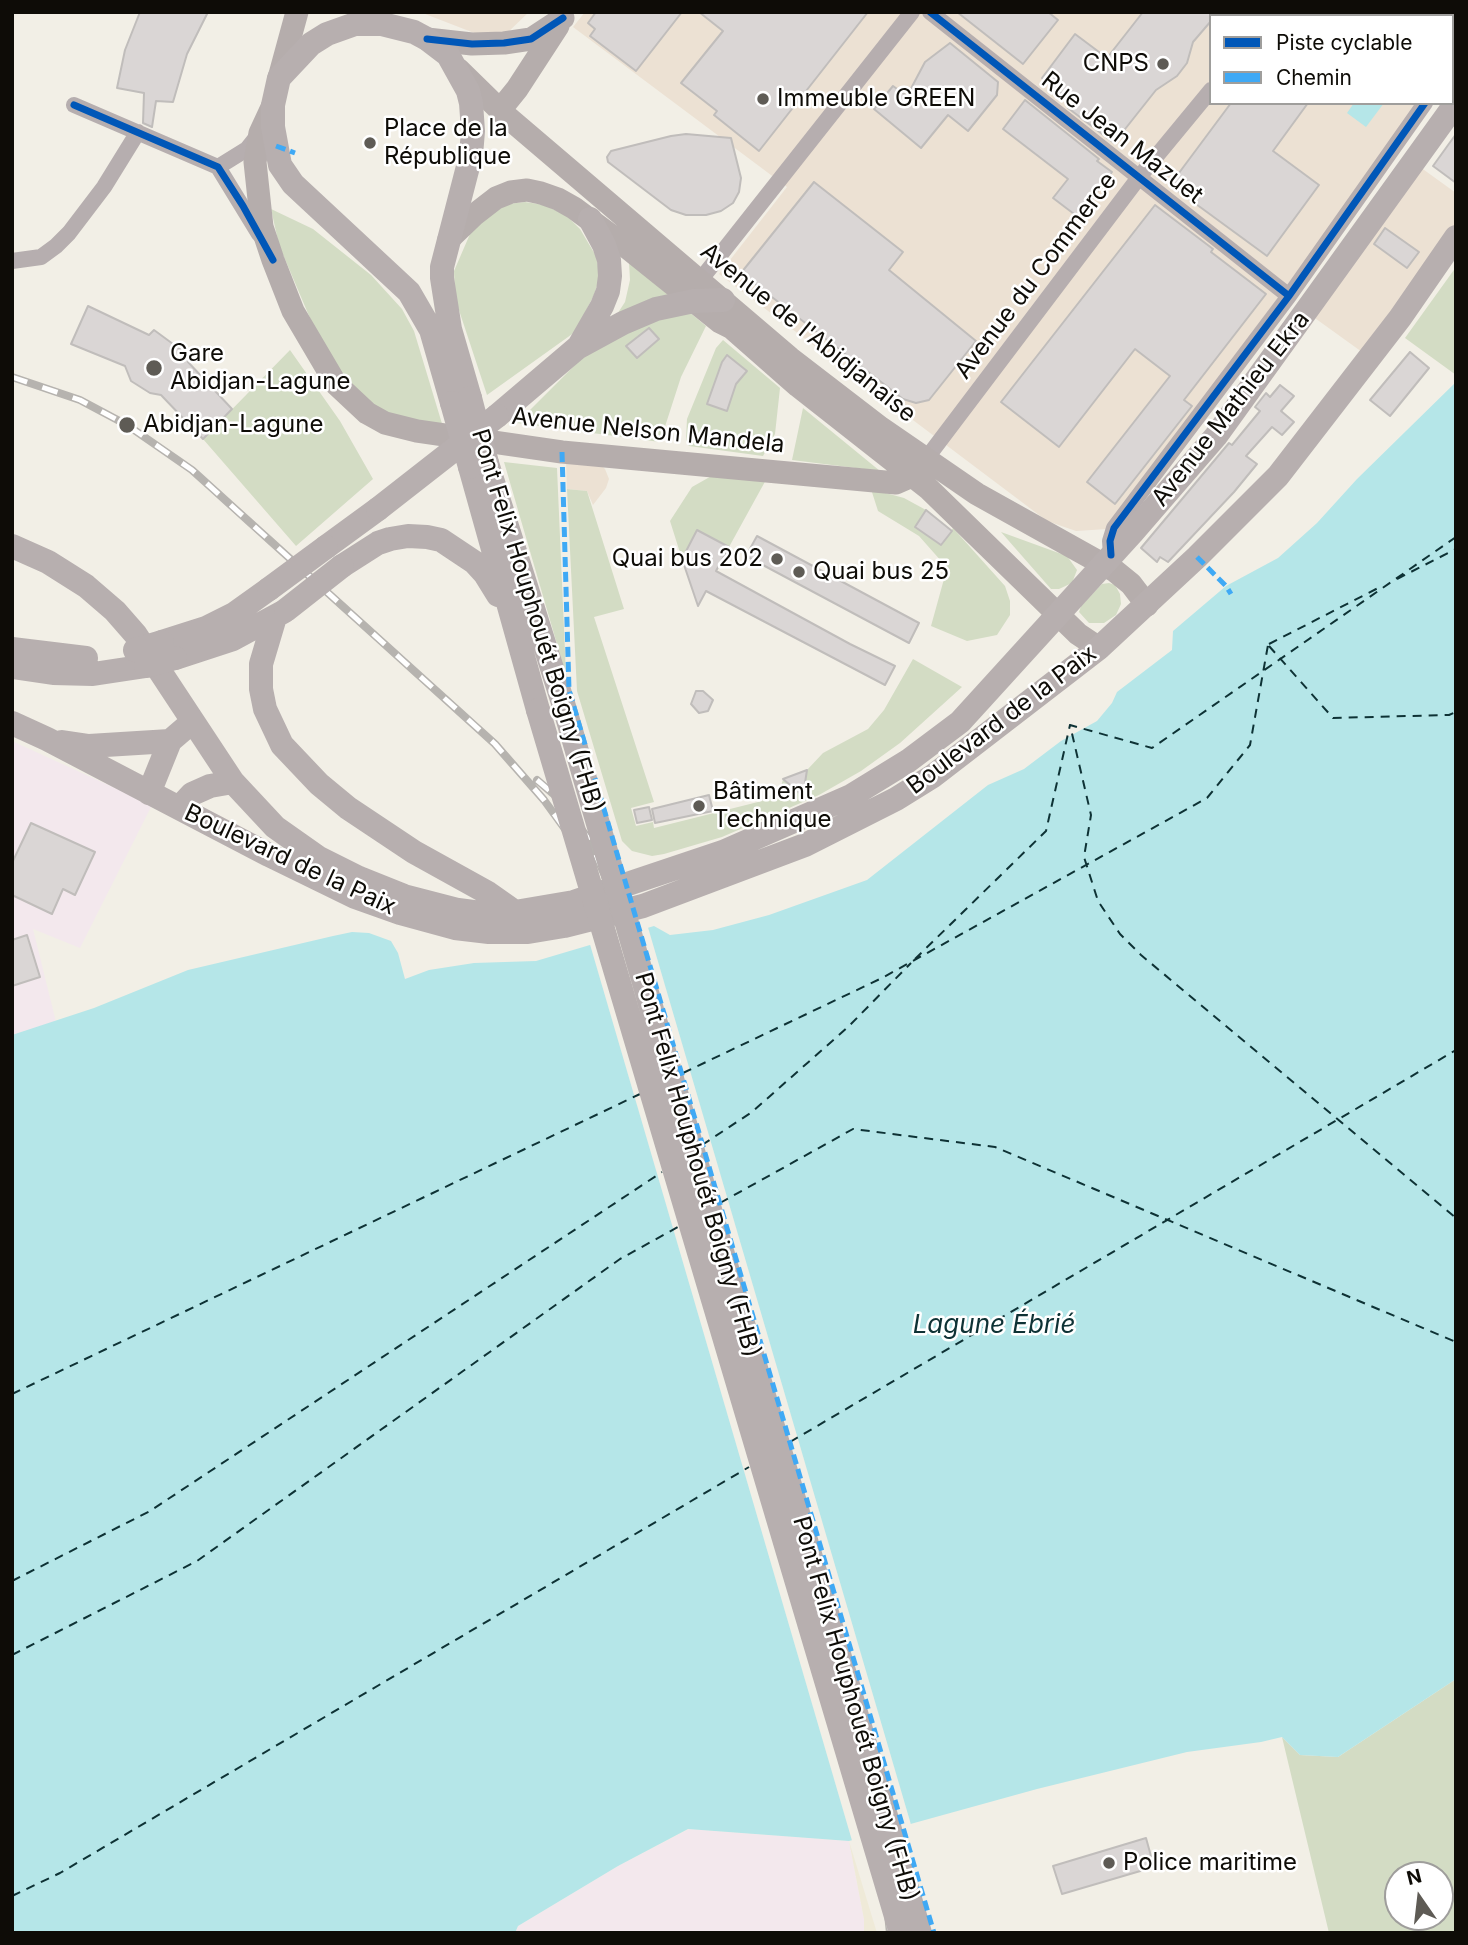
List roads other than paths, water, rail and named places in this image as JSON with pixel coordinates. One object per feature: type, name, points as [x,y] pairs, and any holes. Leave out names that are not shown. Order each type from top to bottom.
[{"type":"main road","points":[[297,12],[273,105],[280,166],[293,184],[409,292],[431,330],[461,400]]},
{"type":"main road","points":[[392,12],[448,55],[458,69],[471,103],[471,155],[442,267],[444,299],[461,400]]},
{"type":"main road","points":[[279,78],[311,44],[343,27],[355,24],[371,23],[472,44],[504,43],[531,38],[565,15]]},
{"type":"main road","points":[[500,110],[517,89],[565,15]]},
{"type":"main road","name":"Avenue de l'Abidjanaise","points":[[458,69],[694,292],[720,322],[732,328],[798,387],[919,468],[977,494],[1107,560],[1147,605]]},
{"type":"main road","name":"Avenue Mathieu Ekra","points":[[655,876],[723,852],[851,796],[908,761],[960,722],[1216,436],[1279,330],[1408,148],[1454,105]]},
{"type":"main road","name":"Avenue Nelson Mandela","points":[[277,144],[255,162],[262,227],[273,260],[293,311],[336,384],[367,413],[385,423],[418,432],[562,452],[895,483],[919,468]]},
{"type":"main road","name":"Avenue de l'Abidjanaise","points":[[449,239],[496,198],[527,190],[550,196],[590,219],[694,292]]},
{"type":"main road","points":[[578,348],[602,306],[610,276],[604,245],[590,219]]},
{"type":"main road","name":"Boulevard de la Paix","points":[[12,723],[342,891],[400,913],[455,928],[489,932],[528,932],[643,906],[805,845],[852,822],[933,776],[1099,648],[1147,605],[1278,476],[1399,318],[1456,237]]},
{"type":"main road","points":[[169,650],[234,614],[270,589],[498,416],[578,348],[623,323],[694,292],[723,300]]},
{"type":"main road","name":"Avenue de l'Abidjanaise","points":[[723,300],[919,468],[958,517],[1078,634],[1099,648]]},
{"type":"main road","name":"Pont Felix Houphouét Boigny (FHB)","points":[[461,400],[479,465],[510,613],[901,1933]]},
{"type":"main road","name":"Pont Felix Houphouét Boigny (FHB)","points":[[479,465],[563,703],[920,1933]]},
{"type":"main road","points":[[12,667],[53,673],[93,674],[169,650],[233,639],[281,613],[342,566],[378,543],[408,536],[441,540],[474,562],[510,613]]},
{"type":"main road","name":"Boulevard de la Paix","points":[[12,546],[48,562],[86,586],[115,611],[136,635],[191,723],[233,782],[275,827],[319,858],[404,896],[481,913],[515,912],[574,902],[655,876]]},
{"type":"main road","points":[[281,613],[261,664],[261,689],[265,709],[282,745],[319,784],[348,808],[414,852],[488,893],[515,912]]},
{"type":"main road","points":[[12,649],[87,658],[140,658]]},
{"type":"main road","points":[[149,793],[170,741],[191,723]]},
{"type":"main road","points":[[47,739],[89,746],[170,741]]},
{"type":"main road","points":[[179,808],[192,794],[210,786],[233,782]]},
{"type":"street","points":[[694,292],[912,12]]},
{"type":"street","name":"Rue Jean Mazuet","points":[[930,12],[1289,296]]},
{"type":"street","name":"Avenue du Commerce","points":[[919,468],[1140,176],[1209,92]]},
{"type":"street","points":[[74,105],[218,167],[273,260]]},
{"type":"street","points":[[1279,330],[1289,296],[1408,148],[1424,105]]},
{"type":"street","points":[[12,261],[41,257],[69,233],[104,187],[138,132]]},
{"type":"street","points":[[218,167],[247,149],[277,144]]},
{"type":"water","points":[[1353,105],[1382,105],[1366,127],[1347,113]]},
{"type":"water","name":"Lagune Ébrié","points":[[1456,382],[1456,1679],[1338,1757],[1300,1755],[1282,1737],[1187,1752],[1037,1789],[849,1841],[688,1829],[618,1866],[518,1926],[515,1933],[12,1933],[12,1035],[94,1008],[188,970],[352,932],[369,933],[391,941],[398,953],[405,979],[429,970],[474,963],[536,961],[654,926],[670,935],[713,930],[769,915],[867,880],[988,785],[1024,769],[1061,741],[1097,721],[1112,703],[1117,692],[1172,650],[1173,631],[1226,586],[1278,558],[1317,523],[1357,479]]},
{"type":"railway","points":[[12,377],[80,400],[127,425],[192,470],[495,744],[544,800],[570,836],[593,879],[872,1845],[887,1905],[890,1933]]},
{"type":"railway","points":[[537,780],[558,798],[590,841],[605,876],[902,1902],[905,1933]]},
{"type":"place","name":"CNPS","points":[[1163,64]]},
{"type":"place","name":"Immeuble GREEN","points":[[763,99]]},
{"type":"place","name":"Place de la République","points":[[370,143]]},
{"type":"place","name":"Gare Abidjan-Lagune","points":[[154,368]]},
{"type":"place","name":"Abidjan-Lagune","points":[[127,425]]},
{"type":"place","name":"Quai bus 202","points":[[777,559]]},
{"type":"place","name":"Quai bus 25","points":[[799,572]]},
{"type":"place","name":"Bâtiment Technique","points":[[699,806]]},
{"type":"place","name":"Police maritime","points":[[1109,1863]]}]
